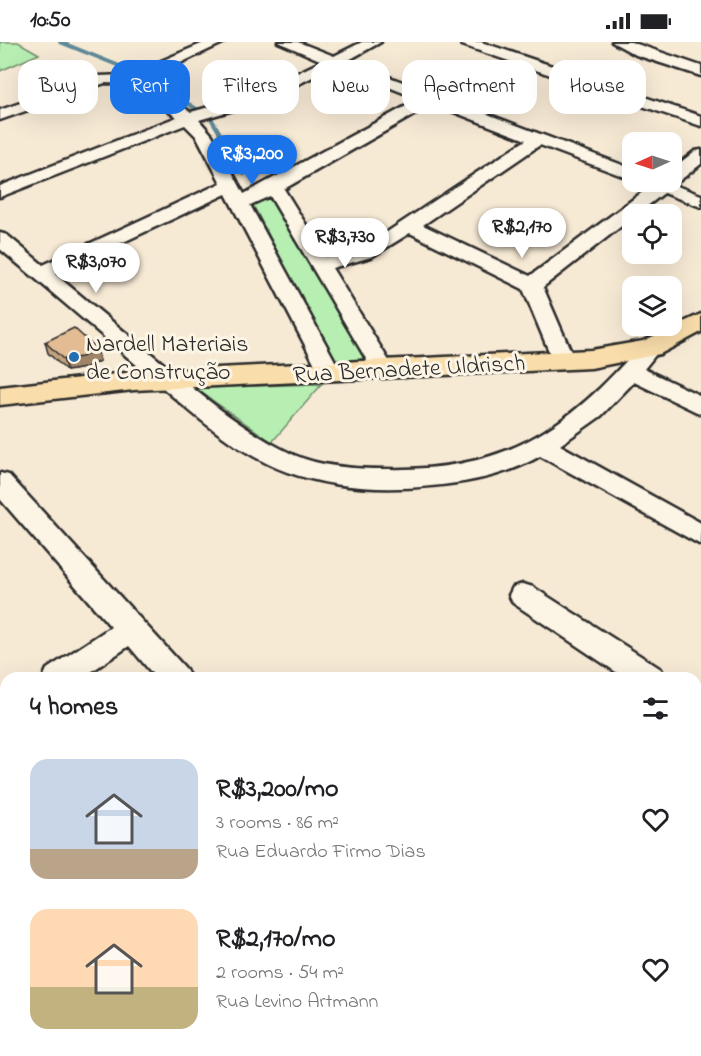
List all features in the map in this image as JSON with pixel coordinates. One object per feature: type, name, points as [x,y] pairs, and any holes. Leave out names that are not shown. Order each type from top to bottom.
[{"type":"main road","name":"Rua Bernadete Uldrisch","points":[[0,396],[167,379],[564,361],[614,356],[650,348],[701,322]]},
{"type":"street","points":[[176,60],[218,42]]},
{"type":"street","points":[[285,42],[332,60]]},
{"type":"street","points":[[337,60],[374,42]]},
{"type":"street","points":[[467,42],[701,122]]},
{"type":"street","points":[[619,42],[641,52],[701,71]]},
{"type":"street","points":[[0,192],[189,118],[258,98],[311,73]]},
{"type":"street","points":[[0,115],[110,78]]},
{"type":"street","points":[[183,114],[204,135],[330,372]]},
{"type":"street","points":[[240,203],[274,187],[404,114]]},
{"type":"street","points":[[473,114],[622,171]]},
{"type":"street","points":[[320,265],[364,253],[410,226],[538,139]]},
{"type":"street","points":[[682,168],[701,155]]},
{"type":"street","points":[[41,273],[231,185]]},
{"type":"street","points":[[274,187],[383,369]]},
{"type":"street","points":[[532,285],[650,192]]},
{"type":"street","points":[[682,192],[701,201]]},
{"type":"street","points":[[410,226],[532,285],[564,361]]},
{"type":"street","points":[[0,238],[200,405],[270,453],[303,468],[322,472],[405,479],[448,476],[496,466],[543,447],[584,418],[631,372],[650,348]]},
{"type":"street","points":[[631,372],[701,406]]},
{"type":"street","points":[[543,447],[701,535]]},
{"type":"street","points":[[0,482],[170,672]]},
{"type":"street","points":[[523,596],[641,672]]},
{"type":"street","points":[[67,672],[131,628]]},
{"type":"green space","points":[[0,42],[18,42],[39,54],[25,60],[18,60],[18,63],[0,71]]},
{"type":"green space","points":[[268,199],[274,202],[366,357],[354,362],[334,359],[253,205],[259,200]]},
{"type":"green space","points":[[322,384],[272,442],[195,388]]},
{"type":"building","points":[[74,328],[97,349],[82,357],[63,359],[45,342]]},
{"type":"waterway","points":[[60,42],[110,62]]},
{"type":"waterway","points":[[190,105],[198,110]]},
{"type":"waterway","points":[[212,120],[244,174]]},
{"type":"place","name":"Nardell Materiais de Construção","points":[[74,357]]}]
